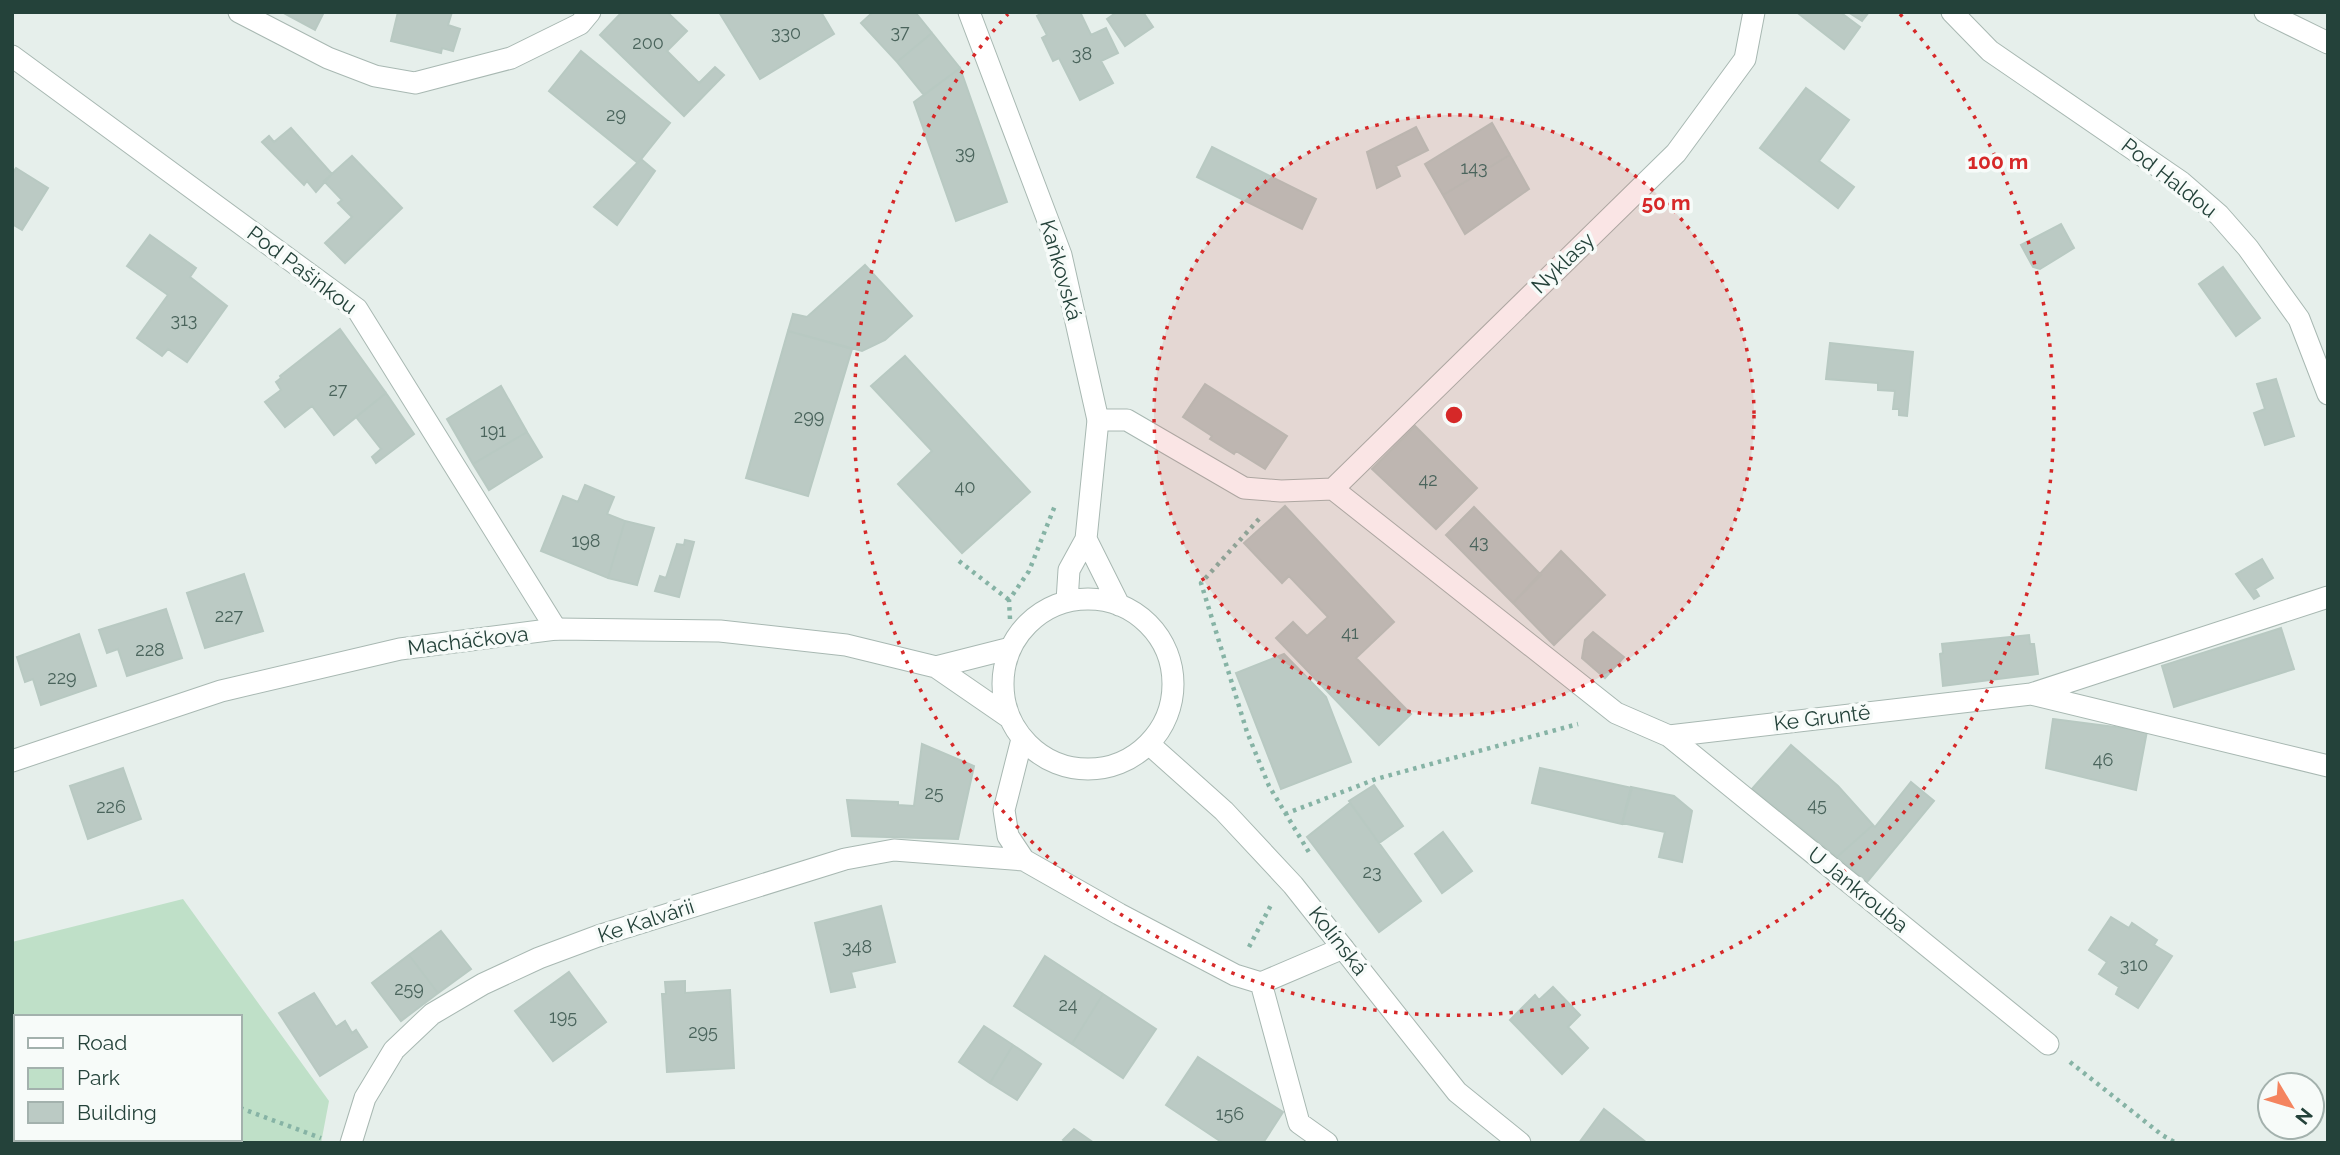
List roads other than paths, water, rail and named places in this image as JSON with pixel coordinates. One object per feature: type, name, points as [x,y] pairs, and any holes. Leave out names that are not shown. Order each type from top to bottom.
[{"type":"street","points":[[239,12],[328,58],[375,76],[415,83],[511,58],[580,24],[590,12]]},
{"type":"street","name":"Nyklasy","points":[[1333,488],[1676,153],[1745,59],[1754,12]]},
{"type":"street","name":"Pod Haldou","points":[[1952,12],[1990,51],[2181,182],[2219,215],[2248,248],[2299,319],[2328,394]]},
{"type":"street","points":[[2265,12],[2328,43]]},
{"type":"street","name":"Kaňkovská","points":[[967,14],[1061,255],[1098,420],[1086,539]]},
{"type":"street","name":"Pod Pašinkou","points":[[12,56],[357,309],[556,629]]},
{"type":"street","points":[[1098,420],[1127,420],[1244,488],[1281,491],[1333,488],[1616,713],[1669,736]]},
{"type":"street","points":[[1067,601],[1069,570],[1086,539]]},
{"type":"street","points":[[1086,539],[1119,605]]},
{"type":"street","name":"Ke Gruntě","points":[[1669,736],[2031,694],[2328,597]]},
{"type":"street","points":[[1094,599],[1119,605],[1143,620],[1161,641],[1171,667],[1172,694],[1165,721],[1149,744],[1130,759],[1108,767],[1084,770],[1061,766],[1040,755],[1022,739],[1010,718],[1003,695],[1003,671],[1011,648],[1024,627],[1044,611],[1067,601],[1094,599]]},
{"type":"street","name":"Macháčkova","points":[[12,761],[221,691],[400,649],[556,629],[720,631],[846,645],[936,667]]},
{"type":"street","points":[[936,667],[1011,648]]},
{"type":"street","points":[[936,667],[1010,718]]},
{"type":"street","name":"Ke Gruntě","points":[[2031,694],[2328,766]]},
{"type":"street","name":"U Jankrouba","points":[[1669,736],[2048,1045]]},
{"type":"street","points":[[1022,739],[1004,810],[1008,836],[1024,860],[1235,975],[1261,983],[1343,948]]},
{"type":"street","name":"Kolínská","points":[[1149,744],[1224,811],[1293,885],[1457,1092],[1520,1143]]},
{"type":"street","name":"Ke Kalvárii","points":[[351,1143],[365,1098],[394,1050],[432,1014],[483,984],[539,958],[611,932],[845,859],[894,850],[1024,860]]},
{"type":"street","points":[[1261,983],[1298,1123],[1327,1143]]}]
